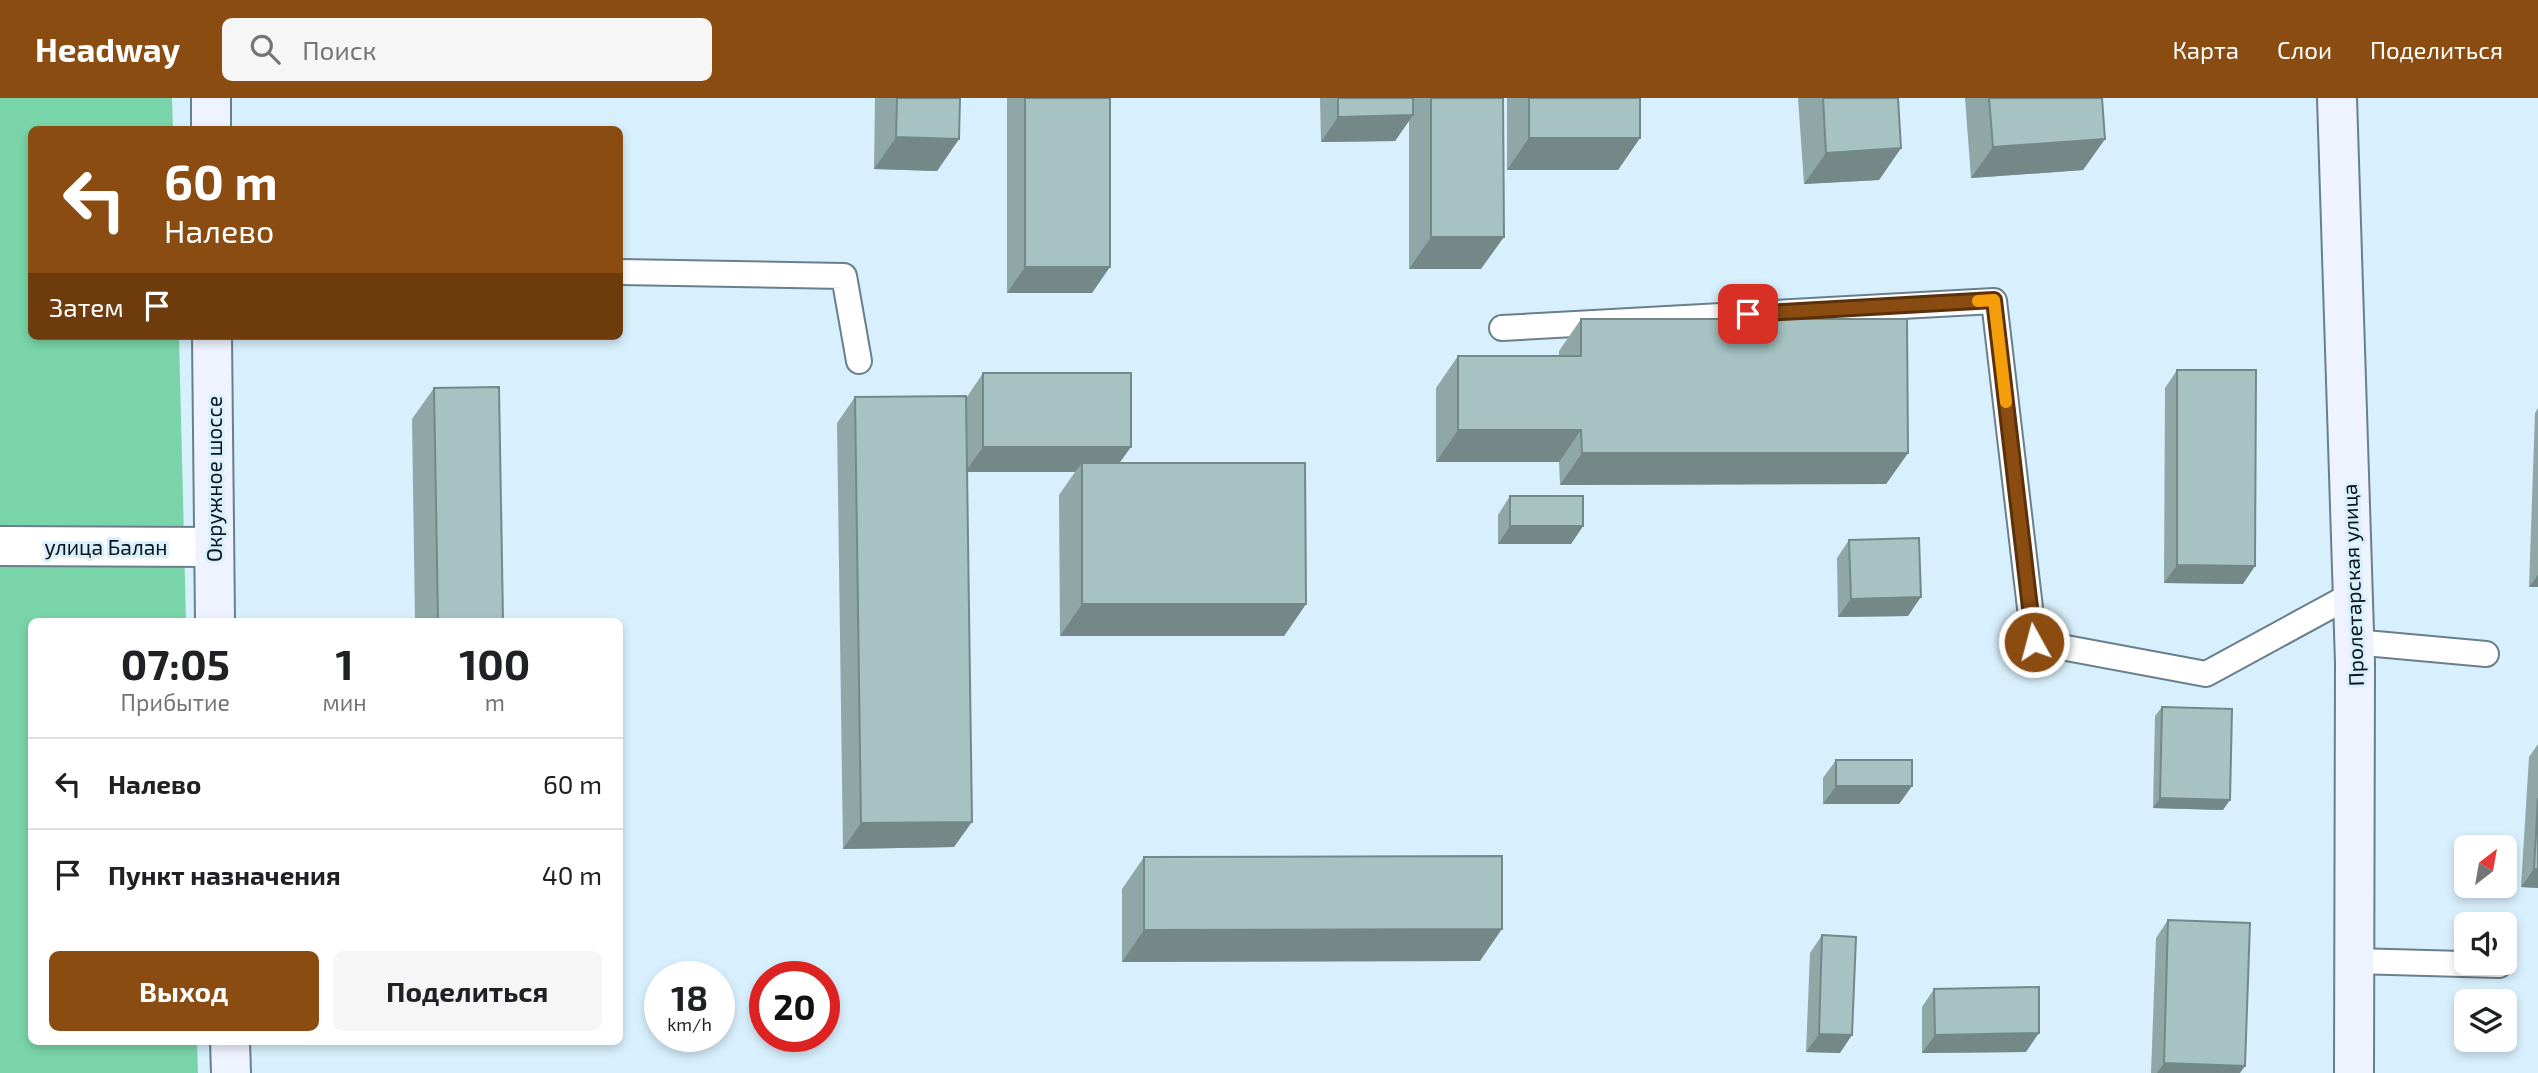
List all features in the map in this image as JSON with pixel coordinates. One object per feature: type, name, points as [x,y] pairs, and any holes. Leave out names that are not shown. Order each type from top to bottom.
[{"type":"street","points":[[211,98],[211,126]]},
{"type":"street","name":"Пролетарская улица","points":[[2337,98],[2354,642],[2354,1073]]},
{"type":"street","name":"Окружное шоссе","points":[[212,340],[215,618]]},
{"type":"street","name":"улица Балан","points":[[0,546],[213,547]]},
{"type":"street","points":[[230,1045],[231,1073]]},
{"type":"lane","points":[[623,272],[844,276],[859,361]]},
{"type":"lane","points":[[1502,328],[1994,300],[2034,642],[2206,674],[2353,594]]},
{"type":"lane","points":[[2354,642],[2486,654]]},
{"type":"lane","points":[[2354,961],[2454,964]]},
{"type":"green space","points":[[0,98],[172,98],[173,126],[28,126],[28,340],[179,340],[186,618],[28,618],[28,1045],[197,1045],[198,1073],[0,1073]]},
{"type":"building","points":[[897,98],[960,98],[959,139],[896,137]]},
{"type":"building","points":[[1025,98],[1110,98],[1110,267],[1025,267]]},
{"type":"building","points":[[1338,98],[1413,98],[1413,115],[1338,117]]},
{"type":"building","points":[[1431,98],[1503,98],[1504,237],[1431,237]]},
{"type":"building","points":[[1529,98],[1640,98],[1640,138],[1529,138]]},
{"type":"building","points":[[1823,98],[1898,98],[1901,148],[1826,153]]},
{"type":"building","points":[[1989,98],[2102,98],[2105,139],[1993,147]]},
{"type":"building","points":[[1581,319],[1907,319],[1908,453],[1582,453],[1581,430],[1458,430],[1458,356],[1581,356]]},
{"type":"building","points":[[2177,370],[2256,370],[2255,566],[2177,565]]},
{"type":"building","points":[[983,373],[1131,373],[1131,447],[983,447]]},
{"type":"building","points":[[499,387],[503,618],[438,618],[434,388]]},
{"type":"building","points":[[966,396],[972,822],[861,823],[855,397]]},
{"type":"building","points":[[1082,463],[1305,463],[1306,604],[1082,604]]},
{"type":"building","points":[[1510,496],[1583,496],[1583,526],[1510,526]]},
{"type":"building","points":[[1919,538],[1921,597],[1851,599],[1849,540]]},
{"type":"building","points":[[2162,707],[2232,709],[2230,800],[2160,798]]},
{"type":"building","points":[[1836,760],[1912,760],[1912,786],[1836,786]]},
{"type":"building","points":[[2538,798],[2538,869],[2534,869]]},
{"type":"building","points":[[1502,856],[1502,929],[1144,930],[1144,857]]},
{"type":"building","points":[[2168,920],[2250,923],[2245,1066],[2164,1063]]},
{"type":"building","points":[[1822,935],[1856,937],[1852,1035],[1819,1034]]},
{"type":"building","points":[[2039,987],[2039,1033],[1935,1035],[1934,989]]},
{"type":"slow traffic","points":[[1978,301],[1994,300],[2006,402]]},
{"type":"route","points":[[1748,314],[1994,300],[2034,642]]}]
